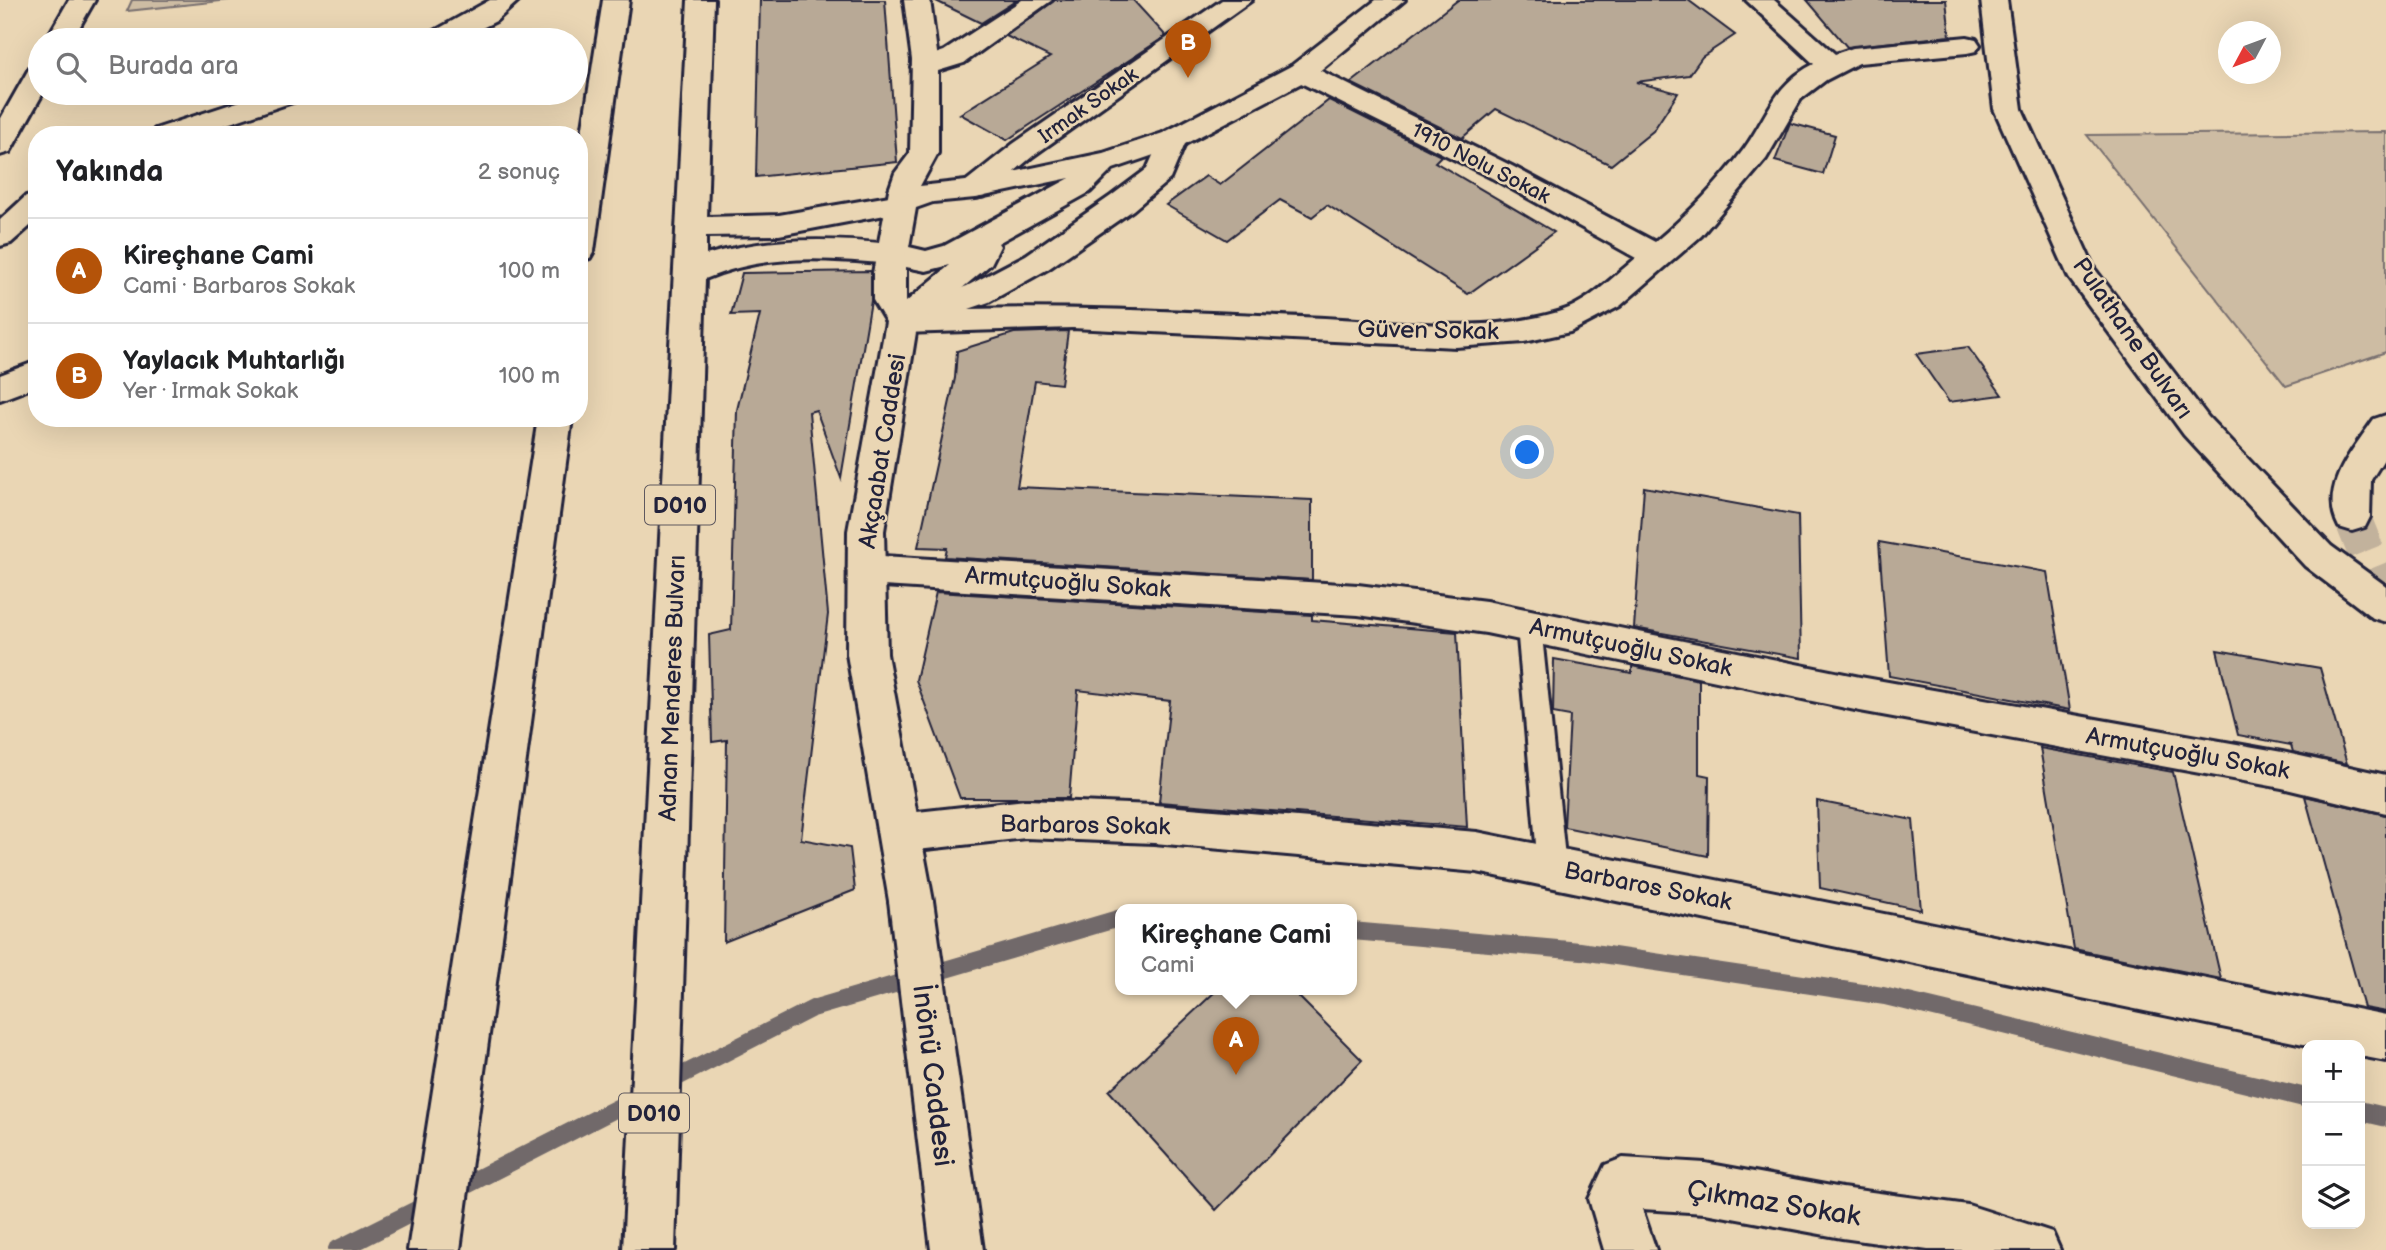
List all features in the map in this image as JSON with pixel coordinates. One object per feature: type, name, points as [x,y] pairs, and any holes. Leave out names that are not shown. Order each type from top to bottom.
[{"type":"main road","points":[[66,28],[82,0]]},
{"type":"main road","points":[[462,28],[487,15],[506,0]]},
{"type":"main road","points":[[588,153],[616,0]]},
{"type":"main road","name":"Adnan Menderes Bulvarı","points":[[652,1239],[701,0]]},
{"type":"main road","name":"Akçaabat Caddesi","points":[[911,901],[867,653],[866,531],[902,321],[889,300],[891,254],[910,173],[923,153],[925,66],[917,0]]},
{"type":"main road","points":[[925,66],[954,57],[1039,0]]},
{"type":"main road","name":"Irmak Sokak","points":[[975,189],[1023,150],[1239,0]]},
{"type":"main road","points":[[692,227],[779,225],[901,204],[929,193],[975,189],[1109,161],[1174,139],[1301,72],[1392,0]]},
{"type":"main road","points":[[1759,0],[1832,66]]},
{"type":"main road","name":"Pulathane Bulvarı","points":[[1994,0],[2008,109],[2080,271],[2196,426],[2318,556],[2386,607]]},
{"type":"main road","name":"Güven Sokak","points":[[902,321],[1072,317],[1487,335],[1524,331],[1570,321],[1609,298],[1690,229],[1755,153],[1790,93],[1853,56],[1967,45]]},
{"type":"main road","name":"1910 Nolu Sokak","points":[[1301,72],[1502,172],[1658,257]]},
{"type":"main road","points":[[0,146],[28,95]]},
{"type":"main road","points":[[192,126],[256,105]]},
{"type":"main road","points":[[902,321],[978,294],[1037,262],[1160,173],[1174,139]]},
{"type":"main road","points":[[902,321],[980,257],[993,230],[988,204],[975,189],[923,153]]},
{"type":"main road","points":[[690,273],[739,253],[769,249],[820,247],[891,254],[926,261],[941,258],[969,247],[993,230],[1080,185],[1109,161]]},
{"type":"main road","points":[[0,236],[28,211]]},
{"type":"main road","points":[[0,388],[28,377]]},
{"type":"main road","points":[[434,1250],[554,427]]},
{"type":"main road","points":[[2352,517],[2353,479],[2386,428]]},
{"type":"main road","name":"Armutçuoğlu Sokak","points":[[866,570],[1358,600],[1486,617],[1860,694],[2282,770],[2386,794]]},
{"type":"main road","name":"Barbaros Sokak","points":[[899,833],[1026,819],[1154,824],[1477,852],[2386,1038]]},
{"type":"main road","name":"İnönü Caddesi","points":[[911,901],[957,1250]]},
{"type":"main road","name":"Çıkmaz Sokak","points":[[1630,1250],[1614,1199],[1623,1183],[1705,1188],[1843,1213],[1968,1230],[2034,1250]]},
{"type":"lane","points":[[1529,626],[1552,867]]},
{"type":"shaded area","points":[[132,0],[230,0],[127,11]]},
{"type":"shaded area","points":[[2386,132],[2386,352],[2286,386],[2087,135]]},
{"type":"building","points":[[760,0],[885,0],[897,162],[756,177]]},
{"type":"building","points":[[934,0],[1017,0],[981,23]]},
{"type":"building","points":[[1055,0],[1133,0],[1166,36],[1007,140],[960,114],[1050,57],[1006,36]]},
{"type":"building","points":[[1458,0],[1688,0],[1735,35],[1702,57],[1689,75],[1636,82],[1678,93],[1653,131],[1611,165],[1496,109],[1462,138],[1351,83]]},
{"type":"building","points":[[1807,0],[1946,0],[1950,36],[1847,47]]},
{"type":"building","points":[[1329,100],[1441,156],[1435,162],[1554,232],[1468,294],[1327,205],[1312,217],[1280,200],[1227,240],[1166,205],[1206,176],[1220,185]]},
{"type":"building","points":[[1790,123],[1835,135],[1823,174],[1775,161]]},
{"type":"building","points":[[871,271],[871,301],[841,478],[816,410],[809,412],[828,614],[801,839],[850,848],[855,890],[724,942],[727,740],[712,742],[709,635],[731,630],[737,410],[760,314],[731,315],[742,273]]},
{"type":"building","points":[[1068,331],[1061,384],[1035,381],[1017,487],[1312,500],[1312,580],[945,557],[947,548],[918,547],[955,378],[957,351],[1014,333]]},
{"type":"building","points":[[1968,347],[2002,395],[1949,402],[1916,354]]},
{"type":"building","points":[[1644,487],[1798,515],[1801,658],[1634,628]]},
{"type":"building","points":[[1879,542],[2047,572],[2070,710],[1889,676]]},
{"type":"building","points":[[936,592],[1312,615],[1312,620],[1457,632],[1467,827],[1159,802],[1170,701],[1078,690],[1069,798],[960,798],[916,680]]},
{"type":"building","points":[[2217,650],[2320,668],[2347,764],[2293,752],[2291,745],[2238,735]]},
{"type":"building","points":[[1554,659],[1632,673],[1632,666],[1699,680],[1699,774],[1709,776],[1708,856],[1564,827],[1570,716],[1553,713]]},
{"type":"building","points":[[2040,748],[2173,772],[2221,979],[2074,949]]},
{"type":"building","points":[[2305,796],[2386,815],[2386,1012],[2364,1008]]},
{"type":"building","points":[[1817,801],[1913,820],[1921,910],[1820,888]]},
{"type":"building","points":[[1212,995],[1297,995],[1362,1060],[1216,1210],[1109,1091]]},
{"type":"waterway","points":[[452,1192],[811,1009],[1115,919]]},
{"type":"waterway","points":[[1357,931],[1581,951],[1884,996],[2302,1097]]},
{"type":"waterway","points":[[2365,1112],[2386,1117]]},
{"type":"waterway","points":[[337,1250],[432,1202]]},
{"type":"tunnel","points":[[2352,517],[2386,601]]},
{"type":"place","name":"Yaylacık Muhtarlığı","points":[[1188,78]]},
{"type":"place","name":"Kireçhane Cami","points":[[1236,1075]]}]
